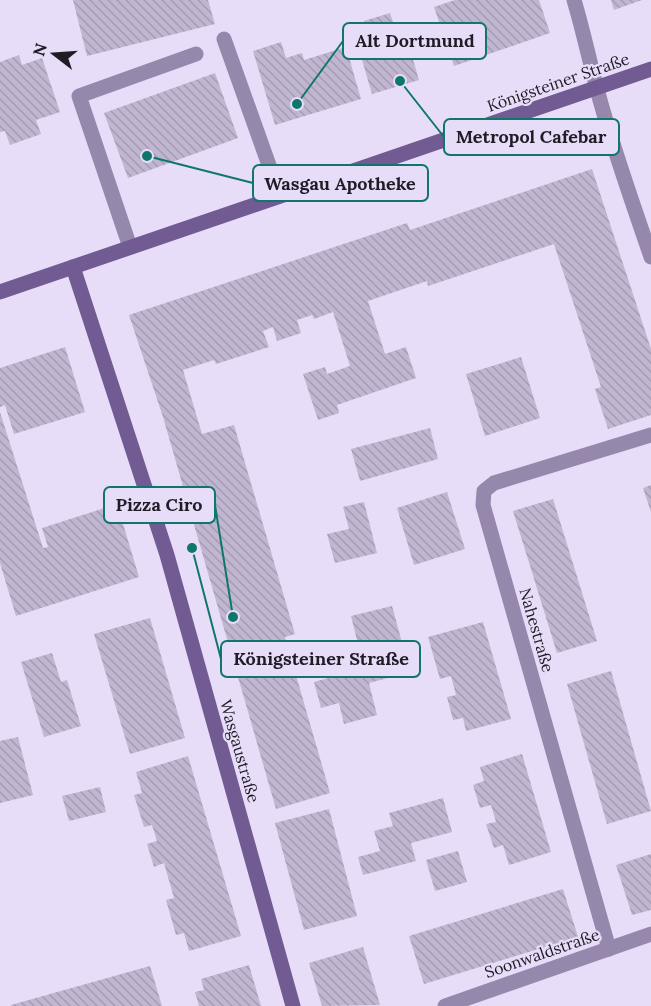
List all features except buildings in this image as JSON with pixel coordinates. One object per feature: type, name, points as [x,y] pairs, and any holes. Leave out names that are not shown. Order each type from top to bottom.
[{"type":"street","points":[[574,0],[587,40],[596,88],[651,257]]},
{"type":"street","points":[[225,39],[280,196]]},
{"type":"street","points":[[130,247],[79,96],[196,54]]},
{"type":"street","name":"Königsteiner Straße","points":[[0,292],[651,69]]},
{"type":"street","name":"Wasgaustraße","points":[[73,267],[167,555],[293,1006]]},
{"type":"street","name":"Nahestraße","points":[[609,949],[483,505],[484,491],[494,483],[651,435]]},
{"type":"street","name":"Soonwaldstraße","points":[[445,1006],[651,934]]},
{"type":"place","name":"Metropol Cafebar","points":[[400,81]]},
{"type":"place","name":"Alt Dortmund","points":[[297,104]]},
{"type":"place","name":"Wasgau Apotheke","points":[[147,156]]},
{"type":"place","name":"Königsteiner Straße","points":[[192,548]]},
{"type":"place","name":"Pizza Ciro","points":[[233,617]]}]
